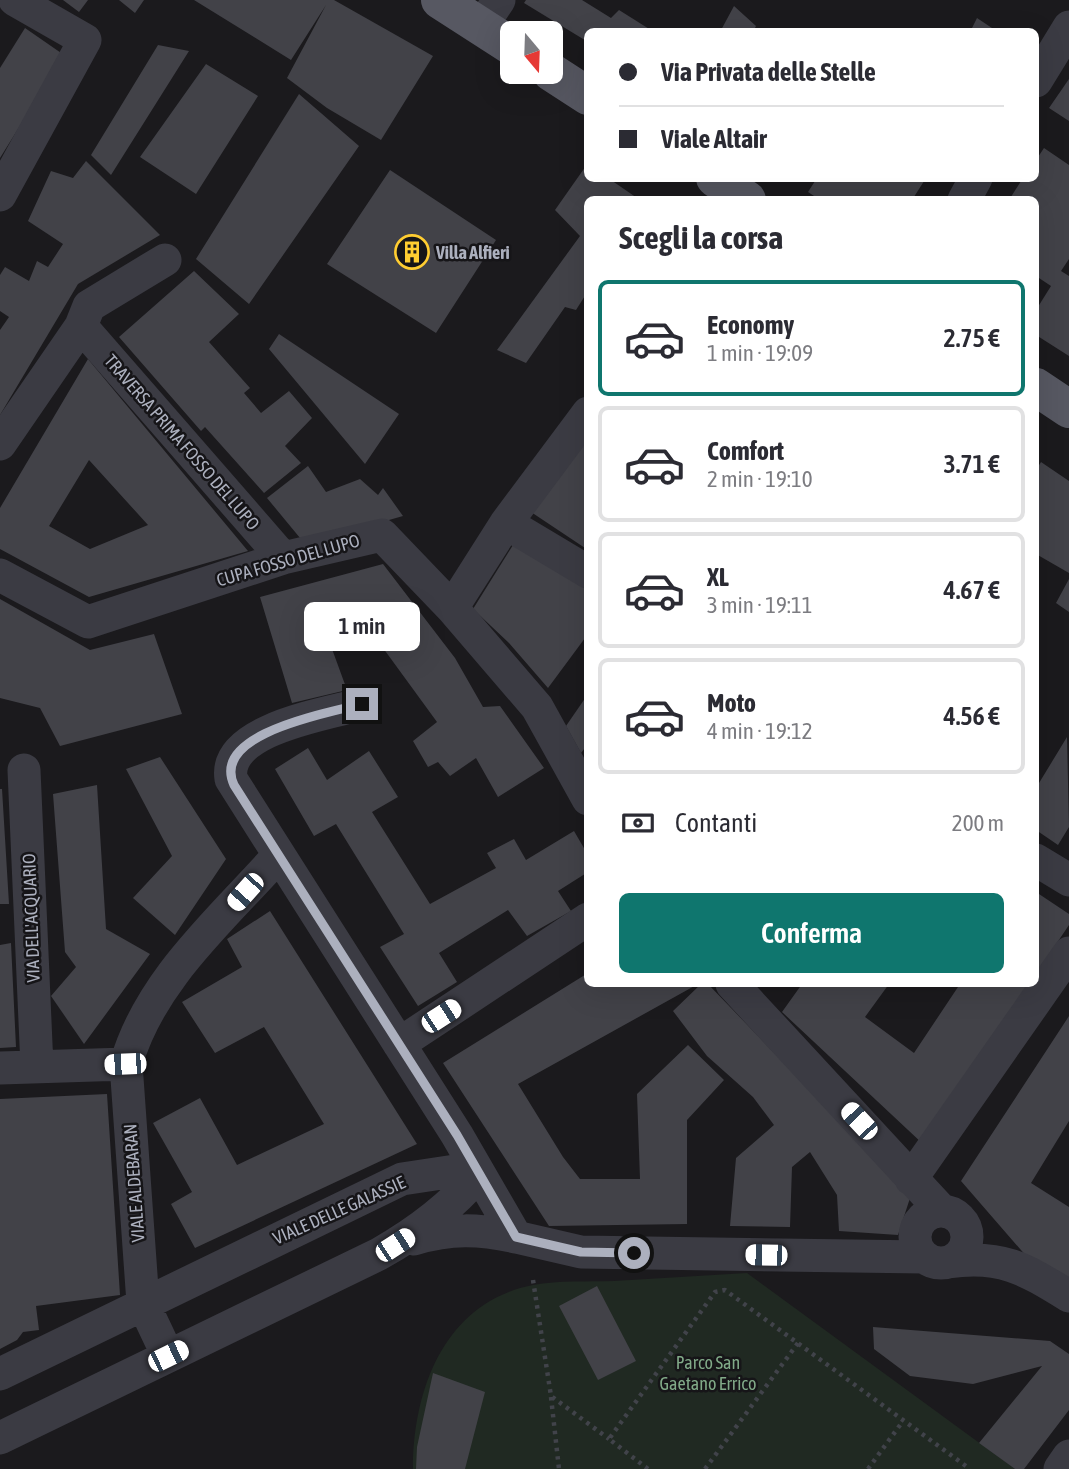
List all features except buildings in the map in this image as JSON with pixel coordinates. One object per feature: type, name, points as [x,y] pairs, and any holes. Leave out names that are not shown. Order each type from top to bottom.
[{"type":"main road","points":[[440,0],[490,13],[500,28]]},
{"type":"main road","points":[[564,80],[584,93]]},
{"type":"main road","points":[[721,182],[741,196]]},
{"type":"main road","points":[[1039,389],[1069,409]]},
{"type":"street","points":[[0,195],[85,40],[15,0]]},
{"type":"street","points":[[1039,76],[1069,27]]},
{"type":"street","points":[[0,444],[81,326],[89,306],[165,260]]},
{"type":"street","name":"TRAVERSA PRIMA FOSSO DEL LUPO","points":[[81,326],[283,558]]},
{"type":"street","points":[[452,608],[506,523],[584,418]]},
{"type":"street","points":[[506,523],[584,570]]},
{"type":"street","name":"CUPA FOSSO DEL LUPO","points":[[0,575],[88,622],[283,558],[382,535],[452,608],[537,707],[584,792]]},
{"type":"street","points":[[362,704],[268,731],[251,740],[236,754],[231,779],[457,1135],[516,1237]]},
{"type":"street","name":"VIA DELL'ACQUARIO","points":[[24,770],[37,1067]]},
{"type":"street","points":[[0,1068],[125,1064],[134,1034],[164,983],[278,856]]},
{"type":"street","points":[[1039,862],[1069,880]]},
{"type":"street","points":[[399,1044],[584,922]]},
{"type":"street","points":[[911,1179],[1069,953]]},
{"type":"street","points":[[750,991],[911,1179],[942,1211],[957,1217],[968,1238],[962,1253],[936,1259]]},
{"type":"street","name":"VIALE ALDEBARAN","points":[[125,1064],[143,1303]]},
{"type":"street","name":"VIALE DELLE GALASSIE","points":[[0,1374],[402,1179],[456,1171],[479,1174]]},
{"type":"street","points":[[0,1438],[395,1245],[450,1206],[479,1174]]},
{"type":"street","points":[[395,1245],[442,1231],[480,1229],[581,1252],[972,1258],[996,1260],[1025,1268],[1069,1296]]},
{"type":"street","points":[[143,1303],[168,1356]]},
{"type":"street","points":[[1060,1469],[1069,1456]]},
{"type":"path","points":[[533,1280],[559,1469]]},
{"type":"path","points":[[609,1440],[715,1292],[724,1290],[970,1469]]},
{"type":"path","points":[[705,1469],[798,1343]]},
{"type":"path","points":[[551,1396],[648,1469]]},
{"type":"path","points":[[868,1469],[903,1421]]},
{"type":"green space","name":"Parco San Gaetano Errico","points":[[747,1273],[1015,1469],[413,1469],[419,1409],[428,1380],[440,1353],[456,1330],[477,1310],[503,1295],[533,1285],[553,1282]]},
{"type":"place","name":"Villa Alfieri","points":[[412,252]]},
{"type":"route","points":[[362,704],[268,731],[251,740],[236,754],[230,773],[231,779],[457,1135],[516,1237],[581,1252],[634,1253]]}]
